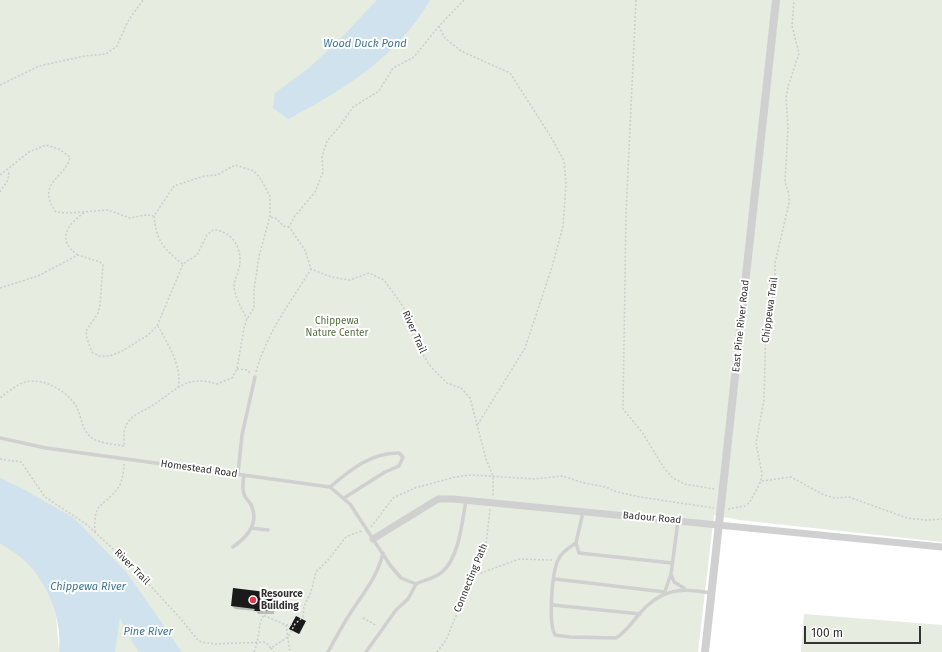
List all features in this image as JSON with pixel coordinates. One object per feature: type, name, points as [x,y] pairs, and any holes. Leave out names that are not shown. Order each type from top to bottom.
[{"type":"street","name":"East Pine River Road","points":[[705,652],[724,490],[776,0]]},
{"type":"street","name":"Badour Road","points":[[374,539],[438,499],[942,547]]},
{"type":"lane","points":[[238,474],[242,435],[255,377]]},
{"type":"lane","name":"Homestead Road","points":[[0,438],[46,448],[330,487]]},
{"type":"lane","points":[[344,498],[385,472],[399,466],[402,457],[399,453],[385,453],[364,462],[330,487],[344,498],[374,539],[390,565],[401,578],[416,584]]},
{"type":"lane","points":[[233,547],[243,540],[251,528],[254,517],[252,506],[244,496],[244,475]]},
{"type":"lane","points":[[366,652],[396,610],[408,599],[416,584],[442,573],[451,561],[460,532],[466,501]]},
{"type":"lane","points":[[583,512],[576,543],[579,553],[672,563]]},
{"type":"lane","points":[[664,594],[671,574],[678,521]]},
{"type":"lane","points":[[251,528],[268,530]]},
{"type":"lane","points":[[576,543],[566,549],[558,561],[555,579],[552,629],[555,635],[559,637],[616,638],[623,633],[648,605],[664,594],[678,589],[712,593]]},
{"type":"lane","points":[[328,652],[346,620],[374,580],[380,568],[383,553]]},
{"type":"lane","points":[[671,574],[674,582],[685,589]]},
{"type":"lane","points":[[555,579],[664,594]]},
{"type":"lane","points":[[553,605],[640,614]]},
{"type":"path","points":[[0,85],[39,66],[85,56],[106,54],[117,46],[128,21],[143,0]]},
{"type":"path","points":[[289,227],[295,216],[315,192],[323,172],[322,157],[327,141],[353,108],[379,90],[393,68],[414,57],[439,26],[464,0]]},
{"type":"path","points":[[636,0],[626,214],[622,409],[642,432],[664,468],[673,478],[684,484],[724,490]]},
{"type":"path","name":"Chippewa Trail","points":[[761,481],[762,474],[756,443],[764,400],[766,322],[775,289],[775,263],[789,203],[784,173],[788,128],[786,98],[799,53],[792,26],[794,0]]},
{"type":"path","points":[[439,26],[444,37],[461,51],[510,73],[551,137],[564,161],[566,184],[563,226],[552,267],[525,348],[478,424]]},
{"type":"path","points":[[0,175],[9,170],[29,152],[46,145],[59,149],[70,157],[70,162],[51,184],[49,195],[52,206],[56,212],[62,213],[108,210],[130,218],[146,215],[154,216]]},
{"type":"path","points":[[95,532],[94,518],[99,506],[119,488],[125,459],[124,431],[127,422],[134,415],[153,406],[183,384],[195,381],[215,384],[223,383],[232,378],[237,369],[247,319],[254,308],[254,290],[259,256],[270,216],[270,196],[260,178],[254,171],[235,165],[217,175],[204,176],[174,186],[154,216],[155,230],[162,245],[183,264]]},
{"type":"path","points":[[0,192],[8,180],[9,170]]},
{"type":"path","points":[[85,212],[68,229],[65,240],[68,248],[78,255],[91,258],[103,266],[98,313],[86,331],[92,352],[99,356],[110,356],[122,351],[148,335],[158,326],[183,264],[197,254],[207,235],[213,230],[221,230],[231,236],[239,252],[240,262],[234,284],[235,293],[247,319]]},
{"type":"path","points":[[237,369],[247,370],[255,377],[268,336],[283,310],[294,297],[310,269],[305,250],[289,227],[283,226],[277,219],[270,216]]},
{"type":"path","points":[[0,288],[38,276],[78,255]]},
{"type":"path","name":"River Trail","points":[[310,269],[331,278],[350,280],[369,273],[384,280],[411,320],[420,350],[431,367],[447,383],[461,388],[470,398],[486,459],[493,476]]},
{"type":"path","points":[[158,326],[174,358],[178,374],[178,387]]},
{"type":"path","points":[[0,398],[21,383],[37,381],[52,384],[74,403],[85,430],[92,438],[124,446]]},
{"type":"path","name":"River Trail","points":[[0,459],[21,462],[45,497],[95,532],[135,569],[180,618],[197,640],[215,644],[265,642],[274,652]]},
{"type":"path","points":[[493,476],[534,479],[562,476],[640,497],[716,508]]},
{"type":"path","name":"Connecting Path","points":[[437,652],[446,640],[486,544],[491,504],[494,493],[493,476]]},
{"type":"path","points":[[728,509],[745,506],[750,502],[761,481],[791,477],[824,495],[835,498],[849,497],[907,518],[925,520],[942,519]]},
{"type":"path","points":[[473,576],[519,559],[558,561]]},
{"type":"path","points":[[264,610],[265,616]]},
{"type":"path","points":[[254,652],[258,642],[262,617],[265,616]]},
{"type":"path","points":[[265,616],[286,625],[295,624],[288,637],[271,648]]},
{"type":"path","points":[[363,618],[381,630]]},
{"type":"path","points":[[286,625],[290,652]]},
{"type":"green space","name":"Chippewa Nature Center","points":[[0,0],[942,0],[942,542],[739,520],[714,515],[698,652],[115,652],[54,607],[59,652],[0,652]]},
{"type":"green space","points":[[804,614],[942,625],[942,652],[801,652]]},
{"type":"water","name":"Wood Duck Pond","points":[[377,0],[430,0],[417,20],[402,38],[368,70],[349,84],[288,119],[273,108],[275,93],[309,68],[341,38]]},
{"type":"water","name":"Chippewa River","points":[[0,478],[25,490],[74,518],[127,573],[182,652],[139,652],[126,632],[120,617],[115,652],[59,652],[56,615],[47,591],[41,580],[25,561],[0,543]]},
{"type":"building","name":"Resource Building","points":[[233,588],[274,593],[272,611],[254,611],[255,609],[231,606]]},
{"type":"building","points":[[296,616],[306,621],[299,634],[289,629]]},
{"type":"place","name":"Resource Building","points":[[253,600]]},
{"type":"water label","name":"Pine River","points":[[148,632]]}]
